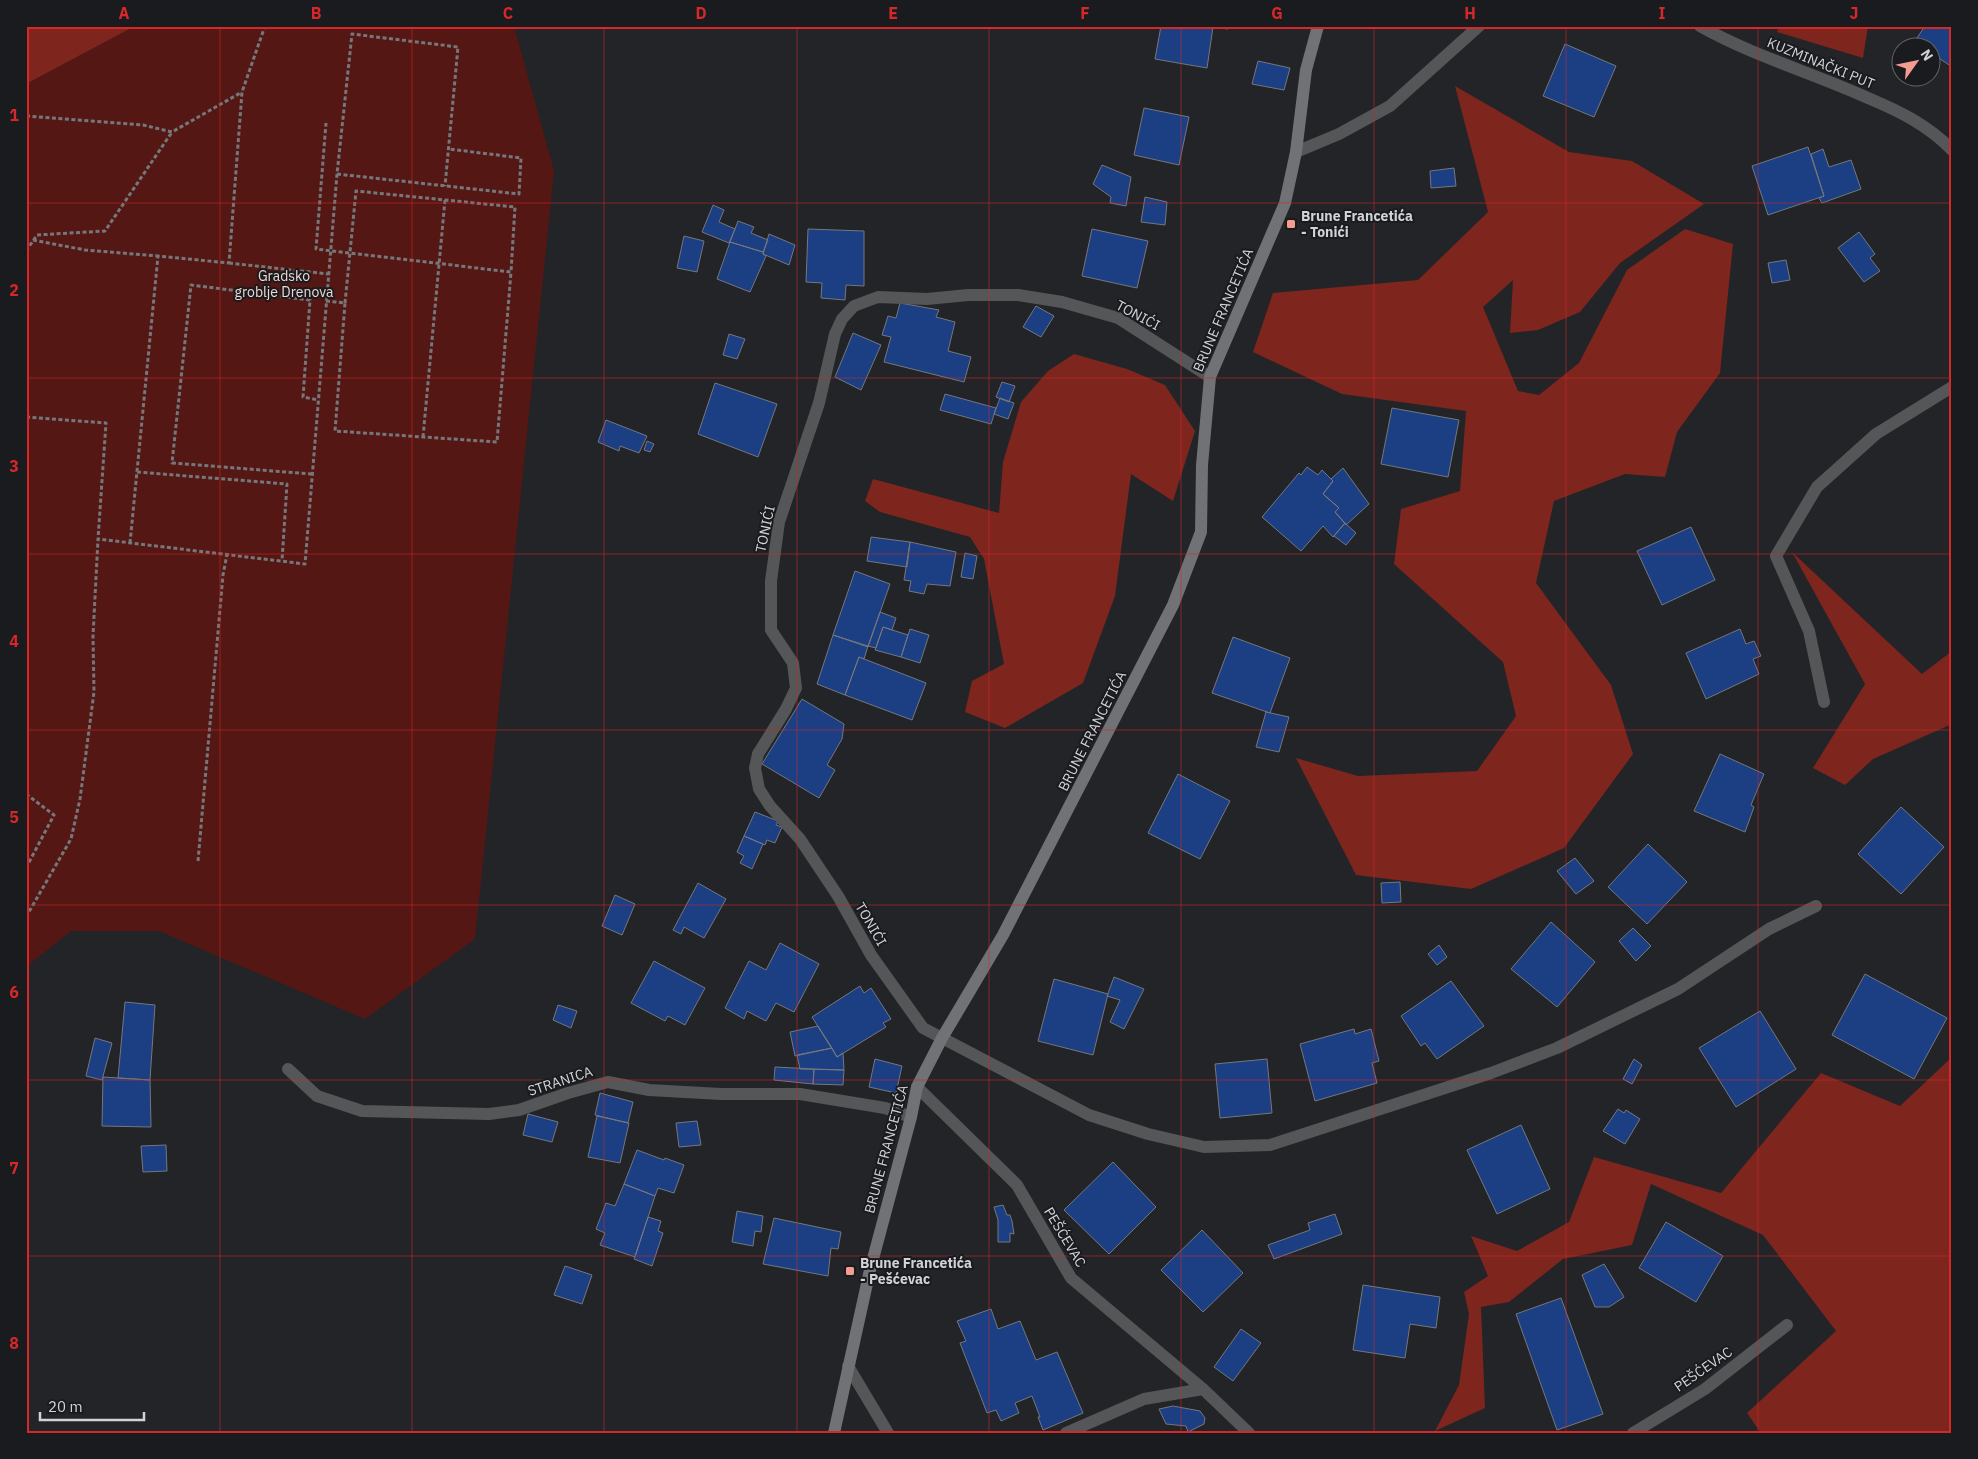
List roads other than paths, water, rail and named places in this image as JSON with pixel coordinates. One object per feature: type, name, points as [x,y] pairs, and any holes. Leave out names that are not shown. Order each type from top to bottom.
[{"type":"street","name":"BRUNE FRANCETIĆA","points":[[834,1433],[870,1270],[911,1117],[917,1087],[942,1038],[1003,935],[1173,605],[1201,532],[1202,465],[1210,377],[1285,203],[1296,152],[1306,70],[1318,26]]},
{"type":"street","points":[[1296,152],[1339,134],[1390,106],[1479,26]]},
{"type":"street","name":"KUZMINAČKI PUT","points":[[1700,26],[1722,39],[1903,113],[1939,137],[1952,150]]},
{"type":"street","name":"TONIĆI","points":[[1210,377],[1118,318],[1062,302],[1018,294],[968,295],[927,299],[878,298],[854,306],[842,319],[835,334],[819,403],[779,522],[771,582],[771,630],[793,663],[796,688],[786,709],[758,754],[755,768],[759,789],[770,806],[800,838],[838,896],[871,955],[923,1028],[1089,1115],[1148,1134],[1204,1147],[1270,1146],[1491,1073],[1557,1048],[1678,989],[1769,929],[1816,906]]},
{"type":"street","points":[[1824,702],[1809,631],[1776,556],[1817,487],[1876,434],[1952,387]]},
{"type":"street","name":"STRANICA","points":[[288,1069],[317,1096],[362,1111],[489,1114],[519,1110],[568,1093],[608,1082],[649,1090],[721,1094],[800,1094],[885,1108],[911,1117]]},
{"type":"street","name":"PEŠĆEVAC","points":[[917,1087],[1017,1184],[1071,1278],[1203,1389],[1249,1433]]},
{"type":"street","name":"PEŠĆEVAC","points":[[1633,1433],[1705,1389],[1787,1325]]},
{"type":"street","points":[[848,1366],[888,1433]]},
{"type":"street","points":[[1066,1433],[1144,1399],[1203,1389]]},
{"type":"place","name":"Brune Francetića - Tonići","points":[[1291,224]]},
{"type":"place","name":"Brune Francetića - Pešćevac","points":[[850,1271]]},
{"type":"park label","name":"Gradsko groblje Drenova","points":[[284,284]]}]
